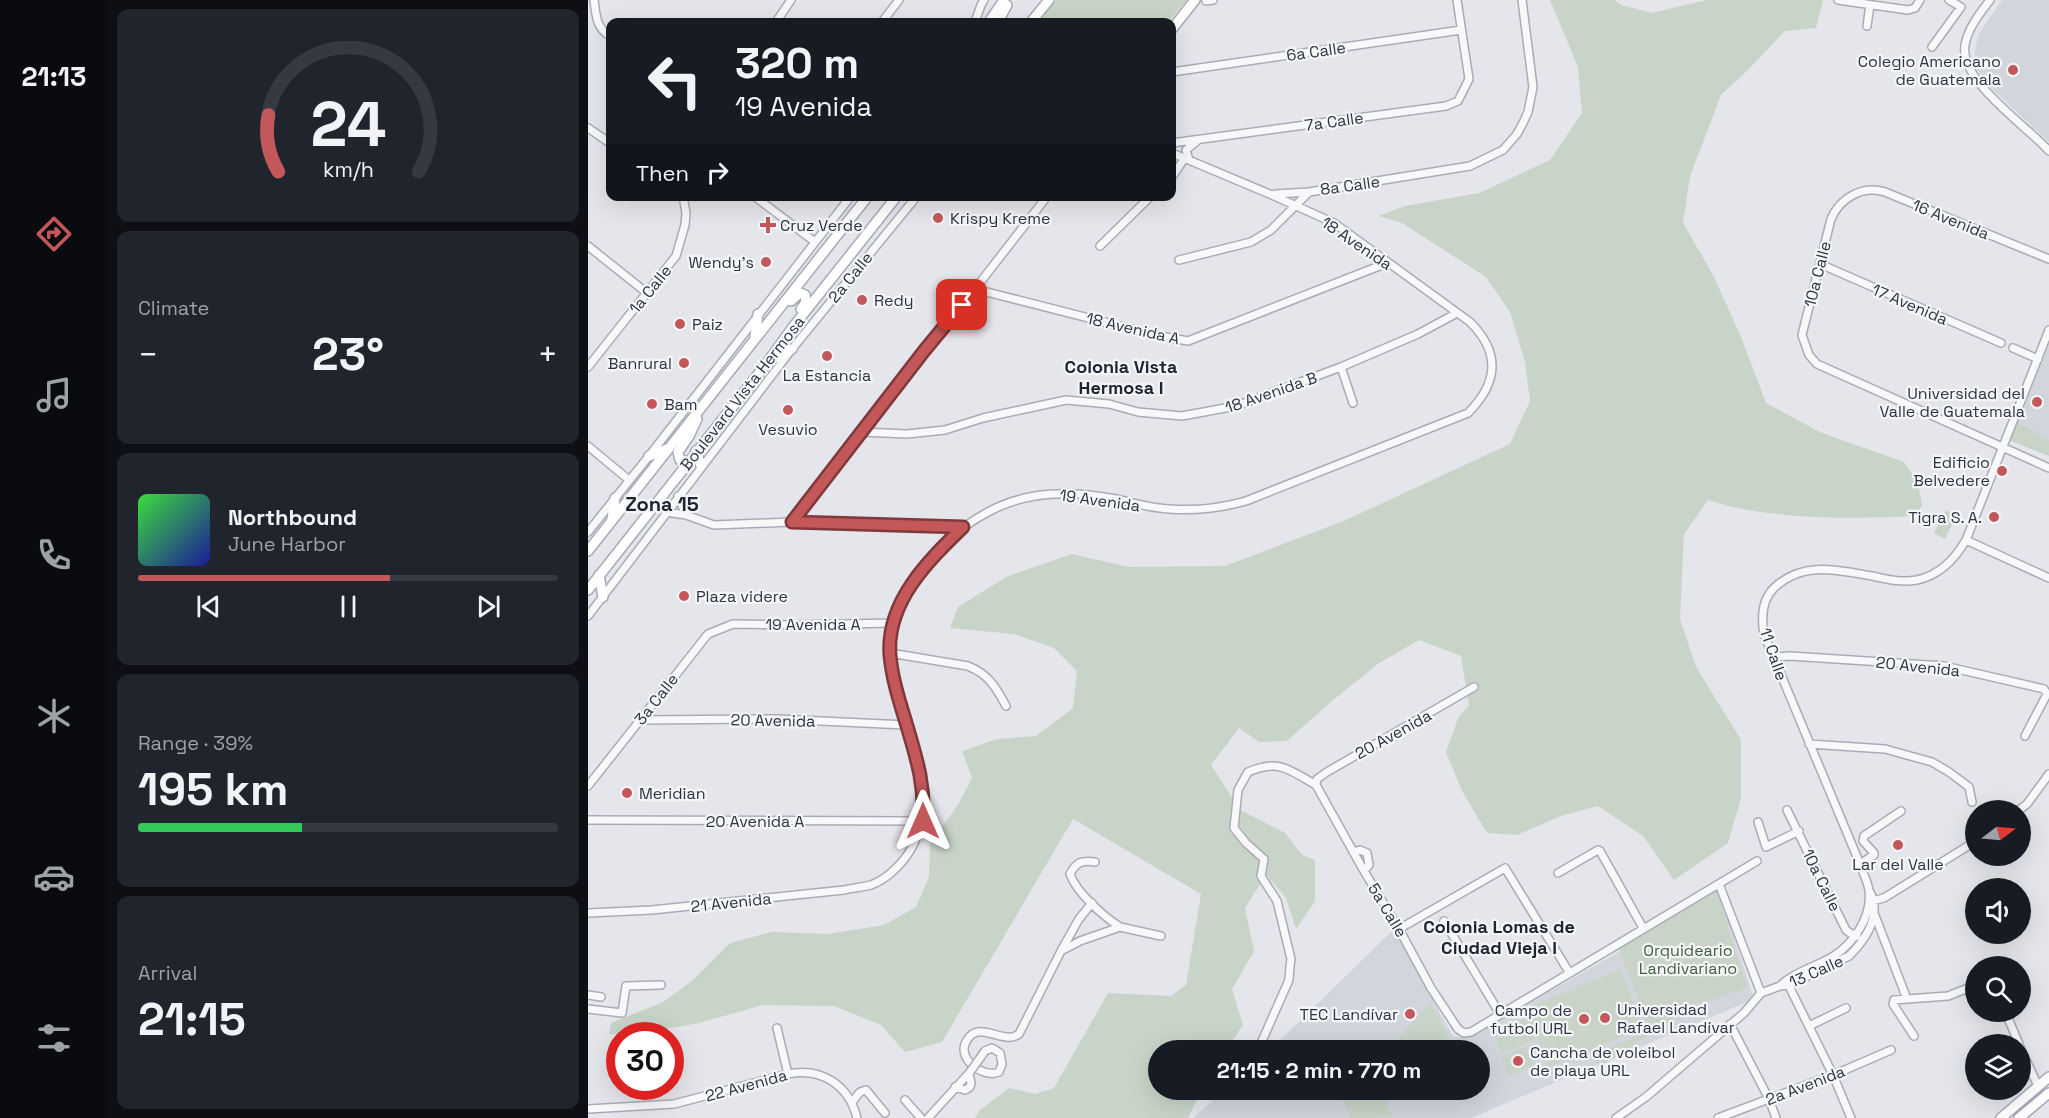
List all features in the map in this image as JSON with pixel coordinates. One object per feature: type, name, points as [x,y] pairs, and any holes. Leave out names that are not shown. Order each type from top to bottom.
[{"type":"main road","points":[[992,18],[1004,0]]},
{"type":"main road","points":[[1000,18],[1010,0]]},
{"type":"main road","points":[[1034,18],[1049,0]]},
{"type":"main road","points":[[1176,24],[1195,0]]},
{"type":"main road","name":"Boulevard Vista Hermosa","points":[[588,551],[864,201]]},
{"type":"main road","name":"Boulevard Vista Hermosa","points":[[588,590],[893,201]]},
{"type":"main road","points":[[777,310],[787,306],[797,294],[802,293],[806,297],[805,304],[784,331],[782,342]]},
{"type":"main road","points":[[752,342],[755,337],[758,314]]},
{"type":"main road","points":[[767,363],[792,349]]},
{"type":"main road","points":[[688,462],[680,460],[678,452],[692,430],[699,411]]},
{"type":"main road","points":[[650,456],[669,448]]},
{"type":"main road","points":[[696,451],[701,466]]},
{"type":"main road","points":[[611,522],[615,498]]},
{"type":"main road","points":[[599,575],[603,597]]},
{"type":"main road","points":[[2001,1118],[2049,1077]]},
{"type":"main road","points":[[2019,1118],[2049,1093]]},
{"type":"street","points":[[594,0],[598,25],[606,33]]},
{"type":"street","points":[[779,18],[791,0]]},
{"type":"street","points":[[885,18],[899,0]]},
{"type":"street","points":[[976,18],[984,0]]},
{"type":"street","points":[[1457,0],[1461,30]]},
{"type":"street","name":"8a Calle","points":[[1179,260],[1251,242],[1271,231],[1308,192],[1470,166],[1503,150],[1523,123],[1528,112],[1533,87],[1522,0]]},
{"type":"street","points":[[1838,0],[1870,5],[1881,3],[1912,10],[1920,0]]},
{"type":"street","points":[[1949,0],[1961,7]]},
{"type":"street","points":[[1932,47],[1966,0]]},
{"type":"street","points":[[1990,0],[1969,32],[1965,45],[1966,59],[1980,86],[2049,151]]},
{"type":"street","points":[[1867,26],[1870,5]]},
{"type":"street","name":"6a Calle","points":[[1176,71],[1461,30]]},
{"type":"street","name":"7a Calle","points":[[1176,143],[1446,106],[1458,101],[1469,80],[1461,30]]},
{"type":"street","points":[[588,128],[606,140]]},
{"type":"street","points":[[1176,172],[1187,160],[1186,150],[1199,140]]},
{"type":"street","name":"18 Avenida","points":[[1176,155],[1334,223],[1480,332],[1492,356],[1490,384]]},
{"type":"street","name":"16 Avenida","points":[[1851,195],[1864,190],[1886,192],[2049,259]]},
{"type":"street","points":[[1272,195],[1308,192]]},
{"type":"street","name":"10a Calle","points":[[1851,195],[1834,212],[1820,264],[1802,335],[1809,355],[1817,364],[2002,448]]},
{"type":"street","name":"1a Calle","points":[[588,367],[676,256],[685,225],[684,201]]},
{"type":"street","points":[[761,201],[815,242]]},
{"type":"street","points":[[588,532],[628,480],[650,456],[847,201]]},
{"type":"street","name":"2a Calle","points":[[588,616],[792,349],[913,201]]},
{"type":"street","points":[[792,522],[1043,201]]},
{"type":"street","points":[[1100,246],[1146,201]]},
{"type":"street","points":[[588,246],[647,293]]},
{"type":"street","name":"18 Avenida A","points":[[975,289],[1155,335],[1188,341],[1388,263]]},
{"type":"street","name":"17 Avenida","points":[[1820,264],[2001,343]]},
{"type":"street","name":"18 Avenida B","points":[[862,432],[907,434],[945,430],[983,418],[1066,400],[1109,404],[1138,412],[1182,416],[1236,406],[1341,367],[1418,334],[1457,313]]},
{"type":"street","name":"11 Calle","points":[[1869,890],[1764,634],[1762,616],[1764,604],[1771,591],[1787,576],[1799,571],[1835,571],[1896,582],[1924,578],[1949,564],[1966,540],[2049,330]]},
{"type":"street","points":[[2013,348],[2038,359]]},
{"type":"street","points":[[1341,367],[1353,403]]},
{"type":"street","name":"19 Avenida","points":[[923,821],[924,797],[918,765],[896,689],[890,652],[893,623],[898,608],[914,580],[936,553],[963,527],[988,511],[1015,500],[1046,493],[1081,494],[1170,510],[1223,508],[1468,413],[1480,401],[1490,384]]},
{"type":"street","points":[[588,446],[628,480]]},
{"type":"street","points":[[2002,448],[2049,468]]},
{"type":"street","points":[[678,496],[686,515]]},
{"type":"street","points":[[666,512],[686,515],[714,525],[792,522],[963,527]]},
{"type":"street","points":[[1966,540],[2049,578]]},
{"type":"street","name":"19 Avenida A","points":[[734,624],[893,623]]},
{"type":"street","name":"3a Calle","points":[[588,786],[708,634],[734,624]]},
{"type":"street","points":[[890,652],[968,666],[977,670],[992,681],[1006,706]]},
{"type":"street","name":"20 Avenida","points":[[1773,657],[1790,656],[1944,666],[2043,689],[2047,694],[2025,736]]},
{"type":"street","name":"20 Avenida","points":[[1316,785],[1317,779],[1327,772],[1474,687]]},
{"type":"street","name":"20 Avenida","points":[[640,720],[778,719],[906,725]]},
{"type":"street","points":[[1809,744],[1885,749],[1932,762],[1969,787],[1972,800]]},
{"type":"street","points":[[1262,1040],[1289,980],[1291,959],[1276,902],[1262,876],[1264,860],[1234,828],[1238,790],[1248,772],[1261,766],[1278,765],[1289,768],[1316,785]]},
{"type":"street","points":[[2029,800],[2049,774]]},
{"type":"street","name":"5a Calle","points":[[1316,785],[1364,871],[1400,929],[1431,988],[1458,1029],[1464,1033],[1472,1032],[1500,1014]]},
{"type":"street","name":"10a Calle","points":[[1787,810],[1846,930],[1854,936]]},
{"type":"street","points":[[1860,864],[1874,855],[1863,841],[1864,836],[1901,811]]},
{"type":"street","name":"20 Avenida A","points":[[588,820],[923,821]]},
{"type":"street","name":"21 Avenida","points":[[588,914],[652,910],[844,890],[872,884],[890,874],[911,850],[923,821]]},
{"type":"street","points":[[1758,822],[1766,847],[1799,831]]},
{"type":"street","points":[[1871,901],[1884,898],[1965,848]]},
{"type":"street","points":[[1353,852],[1360,850],[1367,853],[1370,861],[1364,871]]},
{"type":"street","points":[[1558,873],[1600,850],[1643,928]]},
{"type":"street","points":[[1444,921],[1500,1014],[1757,861]]},
{"type":"street","points":[[1095,862],[1077,863],[1070,874],[1073,881],[1092,903],[1119,927],[1161,936]]},
{"type":"street","points":[[1400,929],[1505,868],[1569,972]]},
{"type":"street","points":[[1616,1118],[1646,1098],[1744,1013],[1761,993],[1719,884]]},
{"type":"street","name":"13 Calle","points":[[1788,982],[1849,956],[1867,934],[1874,914],[1875,907],[1869,890]]},
{"type":"street","name":"13 Calle","points":[[1761,993],[1788,982],[1840,952],[1865,919],[1871,901]]},
{"type":"street","points":[[928,1118],[969,1073],[985,1051],[992,1048],[1000,1053],[1002,1064],[999,1072],[987,1074],[968,1062],[964,1048],[966,1041],[971,1035],[985,1031],[1007,1037],[1019,1034],[1061,951],[1079,919],[1092,903]]},
{"type":"street","points":[[1874,914],[1907,999]]},
{"type":"street","points":[[1061,951],[1080,941],[1119,927]]},
{"type":"street","points":[[1854,936],[1867,934]]},
{"type":"street","points":[[1788,982],[1851,1118]]},
{"type":"street","points":[[588,1009],[622,1013],[626,986],[661,985]]},
{"type":"street","points":[[1914,1036],[1893,1004],[1894,1000],[1948,996],[1965,990]]},
{"type":"street","points":[[588,995],[602,997]]},
{"type":"street","points":[[1809,1026],[1846,1008]]},
{"type":"street","points":[[1730,1024],[1769,1099],[1776,1118]]},
{"type":"street","points":[[777,1028],[788,1074]]},
{"type":"street","name":"2a Avenida","points":[[1718,1118],[1833,1075],[1891,1050]]},
{"type":"street","points":[[2031,1070],[2038,1086]]},
{"type":"street","name":"22 Avenida","points":[[588,1109],[674,1104],[797,1072],[816,1073],[825,1077],[840,1087],[852,1102]]},
{"type":"street","points":[[857,1118],[852,1102],[860,1092],[866,1090],[885,1113]]},
{"type":"street","points":[[905,1100],[921,1118]]},
{"type":"shaded area","name":"Colegio Americano de Guatemala","points":[[2002,0],[2049,0],[2049,142],[1987,84],[1975,67],[1978,35]]},
{"type":"shaded area","name":"Universidad del Valle de Guatemala","points":[[2049,343],[2049,456],[2009,440]]},
{"type":"shaded area","name":"Universidad Rafael Landívar","points":[[1719,892],[1754,999],[1471,1118],[1193,1118],[1213,1100],[1490,1100],[1490,1040],[1280,1040],[1394,929],[1453,1037],[1469,1037],[1656,931]]},
{"type":"green space","points":[[1056,0],[1187,0],[1171,18],[1042,18]]},
{"type":"green space","points":[[1550,0],[1614,0],[1622,5],[1652,13],[1706,0],[1823,0],[1816,28],[1785,31],[1721,95],[1690,176],[1683,223],[1713,275],[1741,337],[1766,403],[1822,433],[1904,462],[1918,482],[1922,506],[1914,516],[1837,518],[1783,515],[1731,507],[1708,500],[1684,534],[1680,619],[1696,667],[1741,740],[1741,798],[1728,843],[1674,880],[1643,836],[1598,806],[1561,816],[1517,835],[1487,833],[1462,791],[1446,752],[1459,716],[1469,706],[1461,656],[1419,640],[1379,663],[1287,741],[1259,742],[1239,728],[1211,765],[1240,810],[1285,833],[1302,855],[1315,860],[1315,901],[1296,929],[1286,898],[1266,874],[1245,908],[1254,951],[1232,989],[1243,1025],[1233,1040],[1148,1040],[1148,1100],[1197,1100],[1188,1118],[975,1118],[980,1110],[1009,1088],[1035,1094],[1054,1088],[1108,993],[1171,996],[1186,985],[1201,894],[1073,819],[942,1042],[905,1052],[881,1025],[834,1006],[763,1005],[684,1026],[684,1022],[613,1022],[663,1002],[692,981],[730,943],[772,932],[827,934],[884,925],[916,907],[929,877],[930,844],[959,803],[972,778],[962,751],[997,739],[1036,736],[1073,708],[1077,671],[1054,648],[1014,634],[950,628],[958,607],[1008,576],[1072,554],[1128,567],[1225,566],[1346,520],[1510,444],[1530,401],[1525,362],[1510,312],[1486,277],[1402,223],[1379,216],[1405,206],[1479,193],[1550,160],[1582,113],[1578,67]]},
{"type":"green space","points":[[2017,422],[2049,440],[2049,456],[2009,440]]},
{"type":"green space","points":[[1946,510],[1956,516],[1945,539],[1934,533]]},
{"type":"green space","name":"Orquideario Landivariano","points":[[1716,889],[1747,988],[1688,1007],[1600,1067],[1591,1056],[1650,1030],[1619,949]]},
{"type":"green space","name":"Campo de futbol URL","points":[[1620,970],[1643,1028],[1549,1067],[1525,1009]]},
{"type":"green space","points":[[1430,1002],[1449,1039],[1439,1040],[1397,1040]]},
{"type":"green space","points":[[1526,1018],[1534,1040],[1501,1053],[1492,1029]]},
{"type":"green space","name":"Cancha de voleibol de playa URL","points":[[1527,1046],[1534,1066],[1508,1076],[1501,1056]]},
{"type":"green space","points":[[1385,1100],[1392,1117],[1350,1118],[1343,1101]]},
{"type":"place","name":"Colegio Americano de Guatemala","points":[[2013,70]]},
{"type":"place","name":"Krispy Kreme","points":[[938,218]]},
{"type":"place","name":"Cruz Verde","points":[[768,225]]},
{"type":"place","name":"Wendy's","points":[[766,262]]},
{"type":"place","name":"Redy","points":[[862,300]]},
{"type":"place","name":"Paiz","points":[[680,324]]},
{"type":"place","name":"La Estancia","points":[[827,356]]},
{"type":"place","name":"Banrural","points":[[684,363]]},
{"type":"place","name":"Universidad del Valle de Guatemala","points":[[2037,402]]},
{"type":"place","name":"Bam","points":[[652,404]]},
{"type":"place","name":"Vesuvio","points":[[788,410]]},
{"type":"place","name":"Edificio Belvedere","points":[[2002,471]]},
{"type":"place","name":"Tigra S. A.","points":[[1994,517]]},
{"type":"place","name":"Plaza videre","points":[[684,596]]},
{"type":"place","name":"Meridian","points":[[627,793]]},
{"type":"place","name":"Lar del Valle","points":[[1898,845]]},
{"type":"place","name":"TEC Landívar","points":[[1410,1014]]},
{"type":"place","name":"Universidad Rafael Landívar","points":[[1605,1018]]},
{"type":"place","name":"Campo de futbol URL","points":[[1584,1019]]},
{"type":"place","name":"Cancha de voleibol de playa URL","points":[[1518,1061]]},
{"type":"district","name":"Colonia Vista Hermosa I","points":[[1121,377]]},
{"type":"district","name":"Zona 15","points":[[662,504]]},
{"type":"district","name":"Colonia Lomas de Ciudad Vieja I","points":[[1499,937]]},
{"type":"route","points":[[923,821],[924,797],[918,765],[896,689],[890,652],[893,623],[898,608],[914,580],[936,553],[963,527],[792,522],[962,305]]}]
